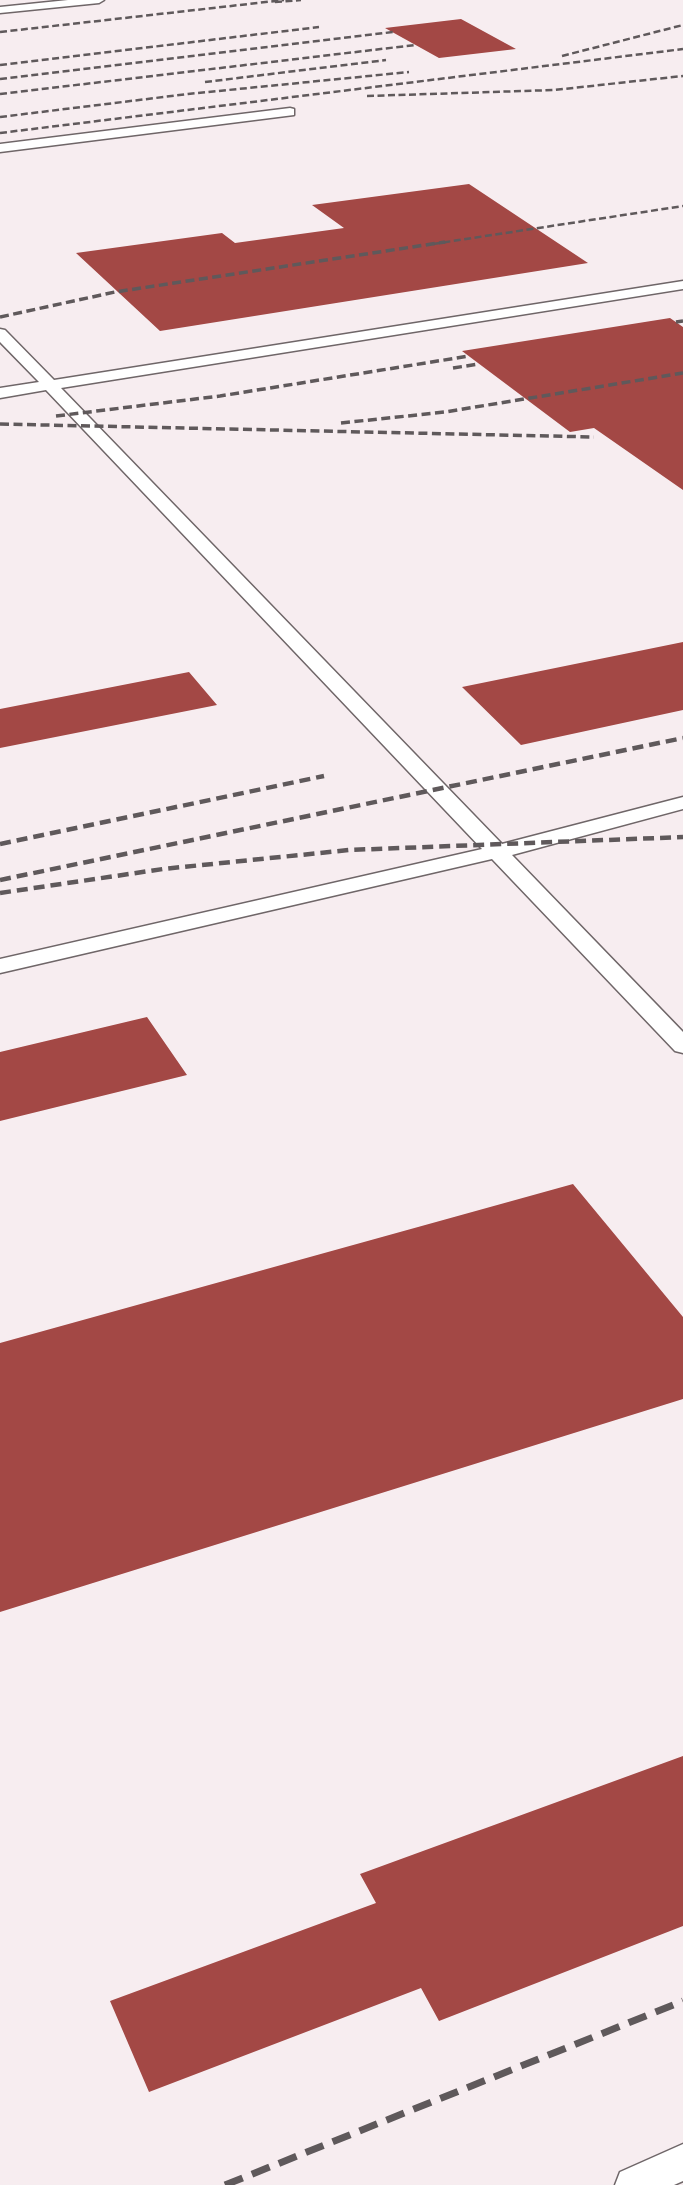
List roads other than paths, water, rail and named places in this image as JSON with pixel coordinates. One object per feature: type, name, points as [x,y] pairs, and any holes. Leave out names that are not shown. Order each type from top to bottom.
[{"type":"lane","points":[[0,10],[99,0]]},
{"type":"lane","points":[[0,148],[290,112]]},
{"type":"lane","points":[[0,393],[683,285]]},
{"type":"lane","points":[[0,333],[683,1046]]},
{"type":"lane","points":[[0,966],[496,852],[683,803]]},
{"type":"lane","points":[[634,2185],[683,2162]]},
{"type":"railway","points":[[0,32],[284,0]]},
{"type":"railway","points":[[275,2],[301,0]]},
{"type":"railway","points":[[562,56],[683,25]]},
{"type":"railway","points":[[0,65],[319,27]]},
{"type":"railway","points":[[0,79],[393,32]]},
{"type":"railway","points":[[0,94],[415,45]]},
{"type":"railway","points":[[0,133],[683,49]]},
{"type":"railway","points":[[205,82],[386,60]]},
{"type":"railway","points":[[0,117],[188,94],[409,72]]},
{"type":"railway","points":[[367,96],[554,90],[683,76]]},
{"type":"railway","points":[[433,244],[683,206]]},
{"type":"railway","points":[[0,317],[115,292],[445,242]]},
{"type":"railway","points":[[676,322],[683,321]]},
{"type":"railway","points":[[56,416],[220,396],[469,356]]},
{"type":"railway","points":[[453,368],[479,364]]},
{"type":"railway","points":[[341,423],[445,412],[683,373]]},
{"type":"railway","points":[[0,424],[594,437]]},
{"type":"railway","points":[[0,880],[683,738]]},
{"type":"railway","points":[[0,844],[324,776]]},
{"type":"railway","points":[[0,893],[163,869],[349,850],[683,837]]},
{"type":"railway","points":[[225,2185],[683,2001]]}]
